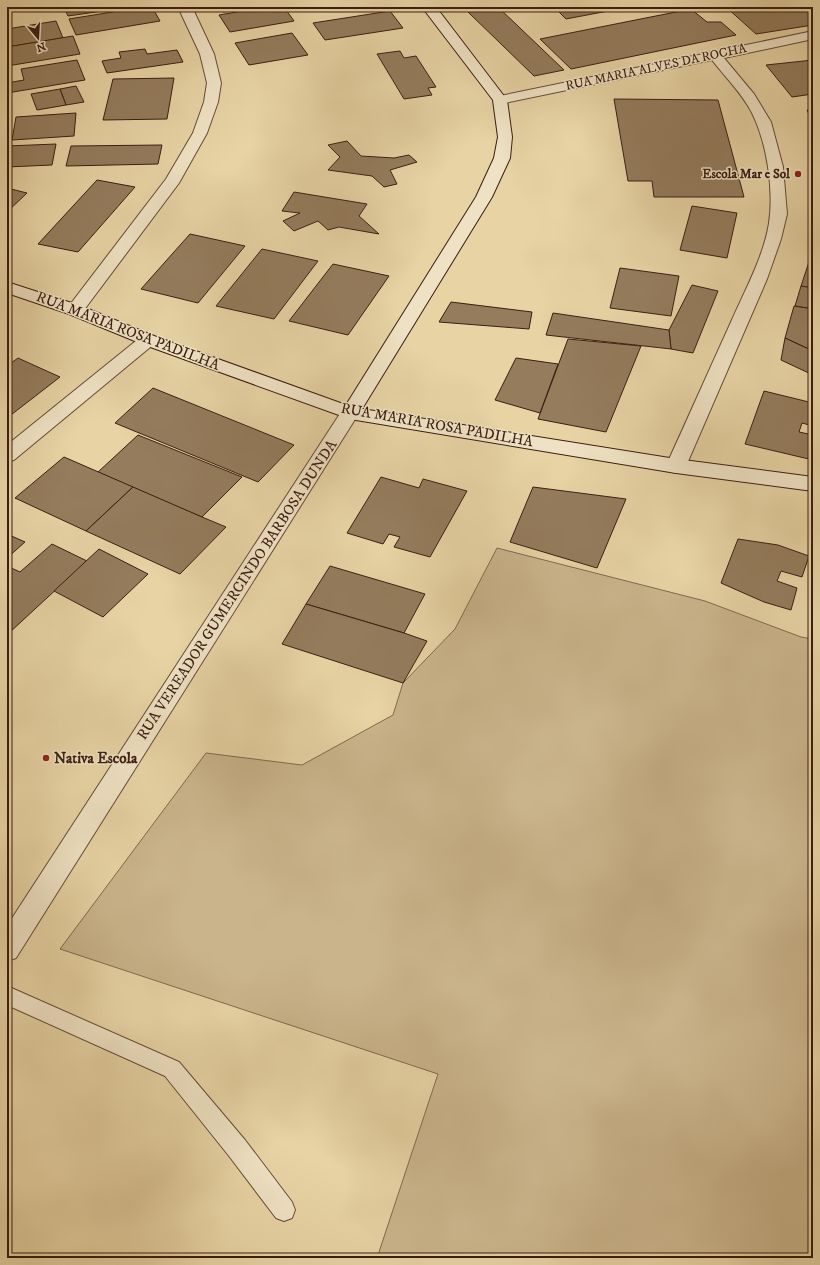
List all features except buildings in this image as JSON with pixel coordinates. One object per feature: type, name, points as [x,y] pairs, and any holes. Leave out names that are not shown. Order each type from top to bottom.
[{"type":"street","points":[[75,310],[172,180],[200,133],[211,102],[214,83],[207,54],[185,7]]},
{"type":"street","points":[[429,7],[500,100]]},
{"type":"street","name":"RUA MARIA ALVES DA ROCHA","points":[[500,100],[714,54],[813,35]]},
{"type":"street","points":[[676,466],[756,285],[777,224],[779,188],[765,126],[749,97],[714,54]]},
{"type":"street","name":"RUA VEREADOR GUMERCINDO BARBOSA DUNDA","points":[[7,949],[350,413],[484,197],[502,158],[505,137],[500,100]]},
{"type":"street","name":"RUA MARIA ROSA PADILHA","points":[[7,286],[75,310],[148,340],[350,413],[676,466],[813,484]]},
{"type":"street","points":[[7,455],[148,340]]},
{"type":"lane","points":[[7,995],[172,1069],[237,1148],[284,1210]]},
{"type":"shaded area","points":[[497,548],[705,601],[801,637],[813,639],[813,1258],[377,1258],[438,1074],[60,949],[206,753],[302,765],[393,715],[403,683],[455,629]]},
{"type":"place","name":"Escola Mar e Sol","points":[[798,174]]},
{"type":"place","name":"Nativa Escola","points":[[46,758]]}]
